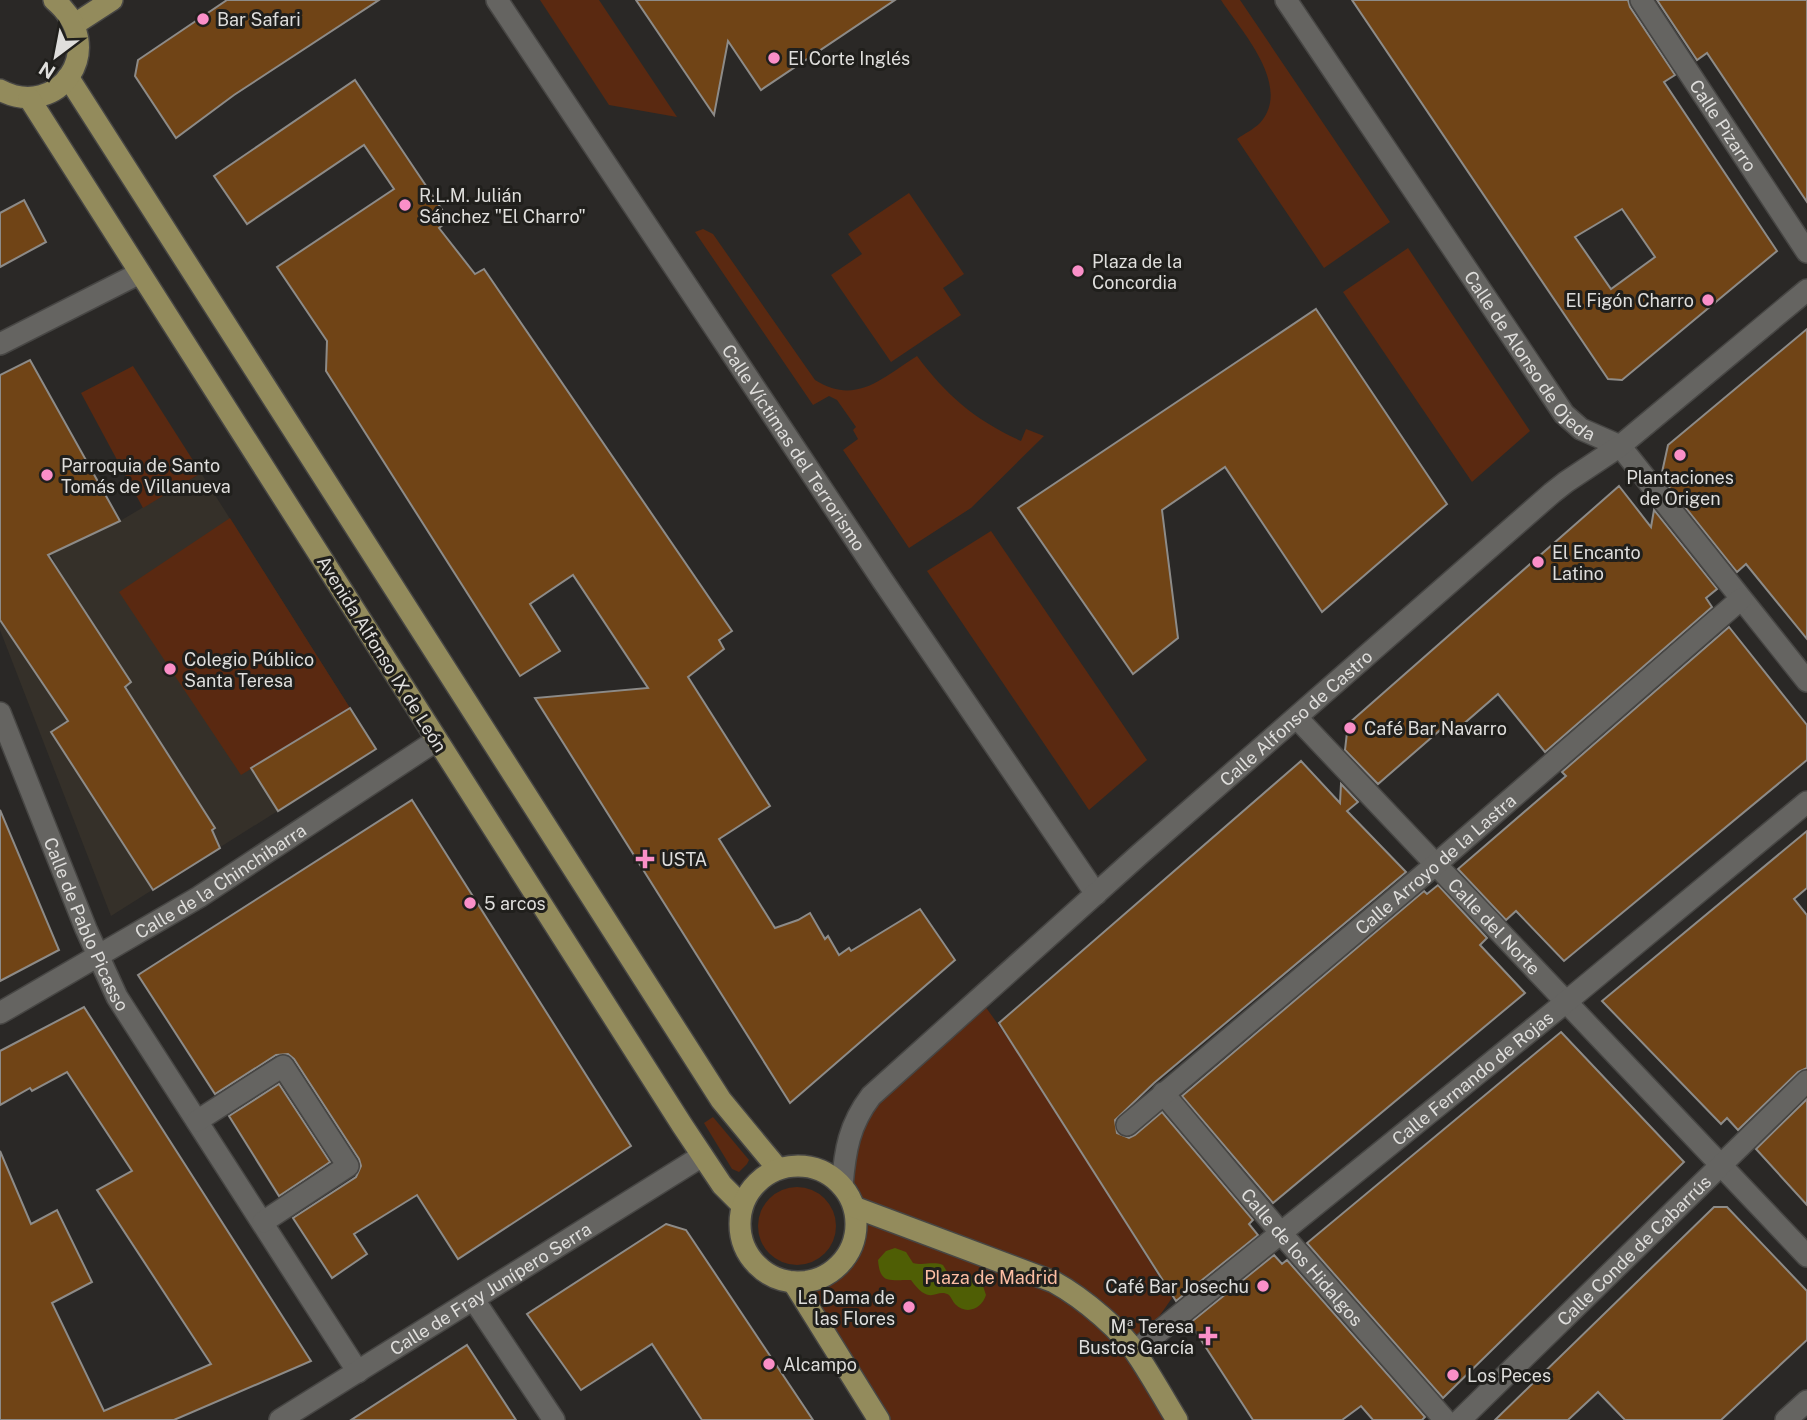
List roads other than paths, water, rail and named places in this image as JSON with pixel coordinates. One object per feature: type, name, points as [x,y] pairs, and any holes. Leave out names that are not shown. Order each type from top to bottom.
[{"type":"main road","points":[[0,90],[10,96],[29,98],[51,92],[68,77],[77,61],[79,43],[75,24],[67,11],[54,0]]},
{"type":"main road","points":[[75,24],[112,0]]},
{"type":"main road","points":[[68,77],[721,1100],[778,1169]]},
{"type":"main road","name":"Avenida Alfonso IX de León","points":[[29,98],[702,1156],[722,1185],[743,1205]]},
{"type":"main road","points":[[792,1166],[819,1170],[832,1176],[842,1186],[854,1207],[856,1226],[853,1245],[843,1261],[829,1273],[811,1281],[793,1282],[772,1277],[755,1264],[744,1246],[739,1226],[743,1205],[756,1183],[778,1169],[792,1166]]},
{"type":"main road","points":[[854,1207],[1054,1282],[1071,1291],[1135,1351],[1177,1420]]},
{"type":"main road","points":[[793,1282],[879,1420]]},
{"type":"street","name":"Calle Víctimas del Terrorismo","points":[[497,0],[875,570],[1096,894]]},
{"type":"street","name":"Calle de Alonso de Ojeda","points":[[1286,0],[1564,414],[1581,429],[1620,446],[1807,681]]},
{"type":"street","name":"Calle Pizarro","points":[[1641,0],[1807,251]]},
{"type":"street","points":[[0,344],[140,273]]},
{"type":"street","name":"Calle Alfonso de Castro","points":[[842,1186],[851,1128],[871,1096],[1096,894],[1566,482],[1620,446],[1807,289]]},
{"type":"street","name":"Calle Arroyo de la Lastra","points":[[1127,1125],[1435,865],[1741,599]]},
{"type":"street","name":"Calle de Pablo Picasso","points":[[0,713],[10,767],[117,997],[358,1372]]},
{"type":"street","name":"Calle del Norte","points":[[1297,718],[1807,1255]]},
{"type":"street","name":"Calle de la Chinchibarra","points":[[0,1013],[199,897],[437,740]]},
{"type":"street","name":"Calle Fernando de Rojas","points":[[1135,1351],[1566,1002],[1807,802]]},
{"type":"street","points":[[197,1121],[283,1066],[348,1166],[262,1222]]},
{"type":"street","name":"Calle Conde de Cabarrús","points":[[1460,1420],[1807,1081]]},
{"type":"street","name":"Calle de los Hidalgos","points":[[1163,1093],[1280,1232],[1445,1420]]},
{"type":"street","name":"Calle de Fray Junípero Serra","points":[[280,1420],[702,1156]]},
{"type":"street","points":[[474,1300],[554,1420]]},
{"type":"street","points":[[1786,1420],[1807,1401]]},
{"type":"place","name":"Bar Safari","points":[[203,19]]},
{"type":"place","name":"El Corte Inglés","points":[[774,58]]},
{"type":"place","name":"R.L.M. Julián Sánchez \"El Charro\"","points":[[405,205]]},
{"type":"place","name":"Plaza de la Concordia","points":[[1078,271]]},
{"type":"place","name":"El Figón Charro","points":[[1708,300]]},
{"type":"place","name":"Plantaciones de Origen","points":[[1680,455]]},
{"type":"place","name":"Parroquia de Santo Tomás de Villanueva","points":[[47,475]]},
{"type":"place","name":"El Encanto Latino","points":[[1538,562]]},
{"type":"place","name":"Colegio Público Santa Teresa","points":[[170,669]]},
{"type":"place","name":"Café Bar Navarro","points":[[1350,728]]},
{"type":"place","name":"USTA","points":[[645,859]]},
{"type":"place","name":"5 arcos","points":[[470,903]]},
{"type":"place","name":"Café Bar Josechu","points":[[1263,1286]]},
{"type":"place","name":"La Dama de las Flores","points":[[909,1307]]},
{"type":"place","name":"Mª Teresa Bustos García","points":[[1208,1336]]},
{"type":"place","name":"Alcampo","points":[[769,1364]]},
{"type":"place","name":"Los Peces","points":[[1453,1375]]},
{"type":"park label","name":"Plaza de Madrid","points":[[991,1277]]}]
